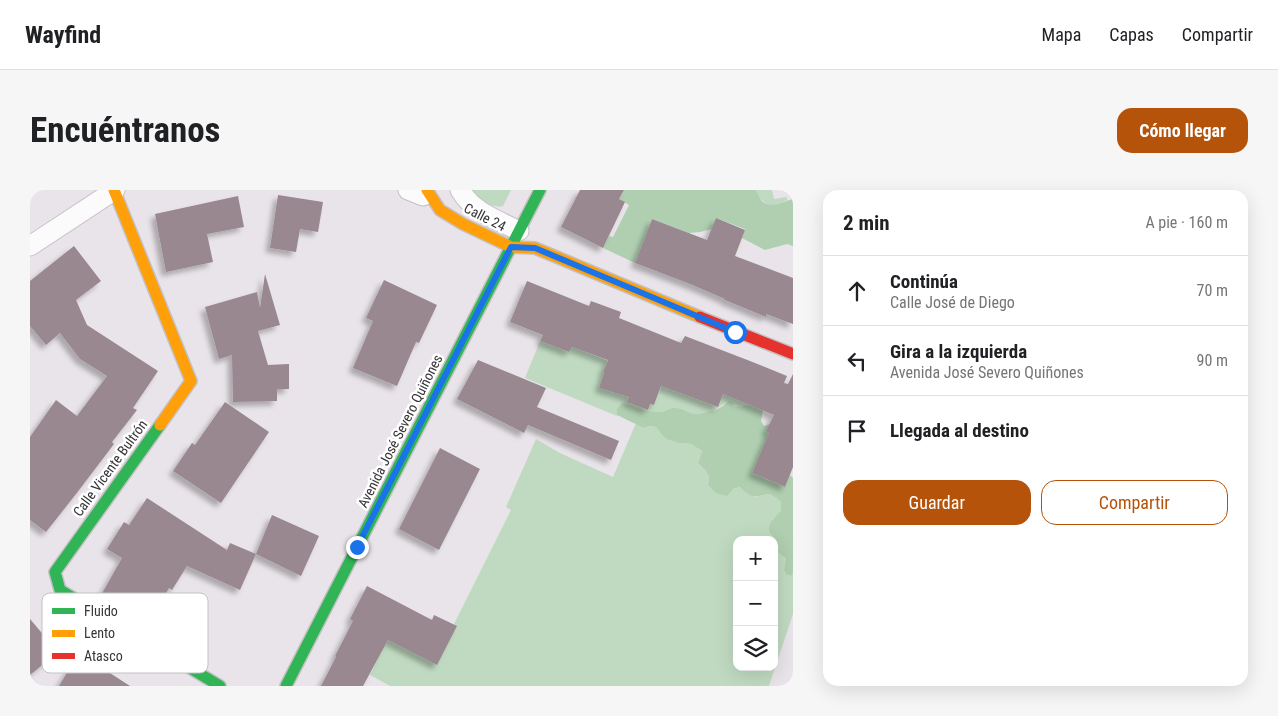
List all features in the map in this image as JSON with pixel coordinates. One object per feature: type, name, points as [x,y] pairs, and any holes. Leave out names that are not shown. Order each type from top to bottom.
[{"type":"street","points":[[30,246],[115,190]]},
{"type":"street","name":"Calle Vicente Bultrón","points":[[65,593],[60,590],[55,572],[191,381],[115,190]]},
{"type":"street","points":[[460,190],[475,208],[515,239],[735,332],[793,354]]},
{"type":"street","name":"Avenida José Severo Quiñones","points":[[286,686],[540,190]]},
{"type":"street","name":"Calle 24","points":[[420,192],[440,210],[463,224],[515,239]]},
{"type":"street","name":"Calle Vicente Bultrón","points":[[198,673],[220,686]]},
{"type":"green space","points":[[469,190],[511,190],[503,206],[498,207],[484,202]]},
{"type":"green space","points":[[624,190],[756,190],[762,201],[769,205],[793,199],[793,246],[787,244],[765,250],[742,238],[745,229],[716,218],[712,229],[689,233],[652,219],[635,263],[603,248],[609,236],[613,237],[629,205],[619,199]]},
{"type":"green space","points":[[756,190],[772,190],[774,199],[787,197],[787,200],[777,205],[769,205],[762,200]]},
{"type":"green space","points":[[540,341],[569,352],[571,347],[573,347],[608,361],[603,373],[626,382],[648,410],[650,404],[654,405],[679,342],[681,343],[700,400],[718,407],[735,362],[748,404],[734,407],[728,401],[714,411],[698,414],[676,408],[659,412],[648,412],[622,403],[619,405],[617,416],[525,378]]},
{"type":"green space","points":[[728,401],[732,402],[734,407],[748,404],[763,410],[761,421],[764,426],[770,424],[775,435],[768,459],[760,455],[752,473],[785,487],[790,475],[793,478],[793,573],[791,576],[786,574],[784,569],[786,558],[778,551],[778,536],[772,536],[769,529],[772,520],[781,511],[781,502],[771,495],[750,495],[740,487],[733,489],[727,496],[716,493],[708,485],[709,478],[706,471],[698,463],[702,451],[691,444],[667,439],[656,427],[644,428],[617,415],[619,405],[622,403],[654,412],[676,408],[698,414],[714,411]]},
{"type":"green space","points":[[636,423],[644,428],[656,427],[662,435],[679,443],[691,444],[702,451],[698,463],[706,471],[709,479],[708,485],[733,489],[741,487],[756,497],[770,495],[781,502],[781,511],[772,520],[774,536],[733,536],[733,671],[774,671],[769,686],[390,686],[370,675],[386,643],[387,637],[435,662],[511,510],[506,507],[536,439],[560,453],[613,477]]},
{"type":"green space","points":[[778,549],[786,558],[784,569],[790,576],[793,573],[793,614],[778,659]]},
{"type":"building","points":[[580,190],[624,190],[619,199],[625,202],[603,248],[561,227]]},
{"type":"building","points":[[278,195],[323,202],[318,232],[300,229],[296,252],[270,248]]},
{"type":"building","points":[[238,196],[244,227],[207,234],[213,262],[166,272],[155,214]]},
{"type":"building","points":[[716,218],[745,230],[735,256],[793,278],[793,324],[766,314],[766,317],[690,284],[635,263],[652,219],[707,240]]},
{"type":"building","points":[[74,246],[101,281],[76,300],[87,325],[158,371],[133,408],[137,410],[112,442],[114,444],[46,532],[30,520],[30,437],[56,400],[77,416],[107,376],[80,359],[60,333],[46,345],[30,326],[30,281]]},
{"type":"building","points":[[265,274],[280,325],[258,331],[268,365],[289,364],[289,389],[277,389],[277,401],[233,402],[232,355],[219,359],[205,307],[257,292],[260,308]]},
{"type":"building","points":[[384,280],[437,305],[419,343],[416,342],[397,386],[353,368],[373,321],[366,318]]},
{"type":"building","points":[[527,281],[589,306],[591,301],[621,312],[619,318],[681,343],[685,336],[750,361],[787,376],[784,383],[788,384],[793,374],[793,467],[785,487],[752,473],[769,433],[766,431],[774,415],[723,394],[718,407],[661,386],[654,405],[650,404],[648,410],[627,402],[629,397],[599,388],[608,360],[572,347],[569,352],[540,341],[543,335],[510,322]]},
{"type":"building","points":[[478,360],[546,388],[537,407],[619,441],[611,460],[528,425],[524,433],[457,399]]},
{"type":"building","points":[[225,402],[269,432],[221,503],[173,471],[192,443],[195,445]]},
{"type":"building","points":[[440,448],[480,469],[439,550],[399,529]]},
{"type":"building","points":[[147,498],[227,550],[230,543],[256,554],[240,590],[187,566],[172,590],[169,588],[166,593],[102,593],[122,558],[107,549],[124,522],[129,525]]},
{"type":"building","points":[[272,515],[319,536],[301,576],[256,554]]},
{"type":"building","points":[[367,586],[432,620],[434,615],[457,626],[437,665],[388,640],[363,686],[321,686],[353,621],[350,619]]},
{"type":"building","points":[[30,619],[42,633],[42,665],[30,675]]},
{"type":"building","points":[[67,673],[110,673],[130,686],[59,686]]},
{"type":"traffic: fast","points":[[286,686],[540,190]]},
{"type":"traffic: fast","points":[[65,593],[60,590],[55,572],[160,425]]},
{"type":"traffic: fast","points":[[198,673],[220,686]]},
{"type":"traffic: slow","points":[[114,190],[191,381],[160,425]]},
{"type":"traffic: slow","points":[[427,190],[440,210],[463,224],[511,247],[535,248],[700,317]]},
{"type":"traffic: jam","points":[[700,317],[793,354]]},
{"type":"route","points":[[357,547],[511,247],[535,248],[735,332]]}]
